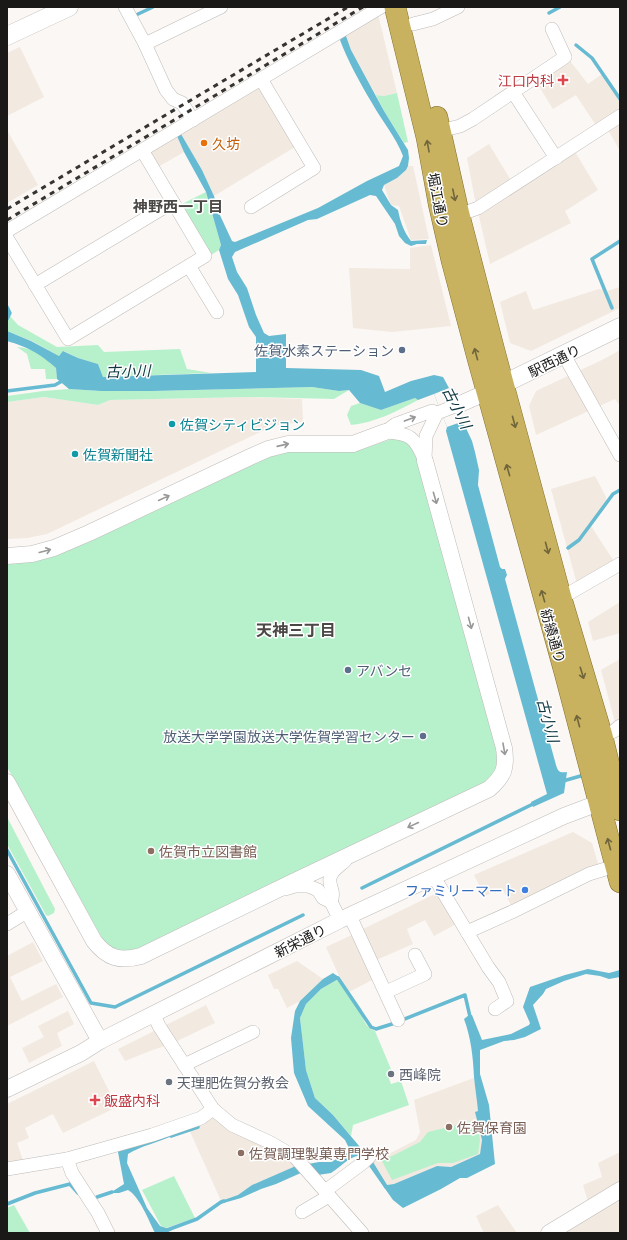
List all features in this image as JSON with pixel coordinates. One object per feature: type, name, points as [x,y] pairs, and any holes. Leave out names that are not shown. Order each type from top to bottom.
[{"type":"highway","name":"堀江通り","points":[[396,7],[427,138],[450,254],[495,388]]},
{"type":"highway","name":"堀江通り","points":[[411,16],[440,131],[459,215],[495,388]]},
{"type":"highway","name":"紡績通り","points":[[495,388],[560,598],[611,796],[618,874]]},
{"type":"highway","name":"紡績通り","points":[[495,388],[599,749]]},
{"type":"main road","points":[[7,36],[62,8]]},
{"type":"main road","name":"駅西通り","points":[[495,388],[620,328]]},
{"type":"street","points":[[125,7],[145,44],[166,90],[173,99],[182,103],[193,120]]},
{"type":"street","points":[[145,44],[221,7]]},
{"type":"street","points":[[7,231],[381,7]]},
{"type":"street","points":[[411,16],[438,18],[458,7]]},
{"type":"street","points":[[440,131],[460,126],[473,119],[565,57],[552,29]]},
{"type":"street","points":[[251,207],[314,168],[261,79]]},
{"type":"street","points":[[513,92],[556,158]]},
{"type":"street","points":[[459,215],[478,208],[620,116]]},
{"type":"street","points":[[7,238],[68,339],[205,256],[142,150]]},
{"type":"street","points":[[35,285],[173,202]]},
{"type":"street","points":[[189,266],[217,312]]},
{"type":"street","points":[[564,355],[620,455]]},
{"type":"street","points":[[7,556],[32,554],[54,548],[90,533],[250,456],[268,449],[288,444],[353,444],[385,432],[396,424],[432,411],[437,413],[495,388]]},
{"type":"street","points":[[425,460],[426,436],[437,413]]},
{"type":"street","points":[[7,782],[94,941],[110,956],[121,959],[131,959],[488,789],[497,782],[503,773],[505,765],[504,748],[425,460],[419,446],[411,438],[403,434],[385,432]]},
{"type":"street","points":[[560,598],[620,564]]},
{"type":"street","points":[[599,749],[620,726]]},
{"type":"street","name":"新栄通り","points":[[7,1089],[81,1053],[100,1041],[345,918],[564,816],[611,796]]},
{"type":"street","points":[[331,902],[334,894],[329,882],[333,870],[361,849]]},
{"type":"street","points":[[467,932],[514,911],[589,874],[618,874]]},
{"type":"street","points":[[434,877],[499,982],[506,1001],[495,1009]]},
{"type":"street","points":[[9,882],[28,911],[100,1041]]},
{"type":"street","points":[[268,894],[295,886],[308,886],[318,890],[323,898],[331,902],[345,918],[386,992],[398,1020]]},
{"type":"street","points":[[7,924],[28,911]]},
{"type":"street","points":[[386,992],[425,974],[415,955]]},
{"type":"street","points":[[154,1015],[212,1110],[232,1125],[270,1142],[295,1157],[362,1233]]},
{"type":"street","points":[[184,1065],[253,1032]]},
{"type":"street","points":[[7,1169],[67,1159],[174,1128],[201,1118],[212,1110]]},
{"type":"street","points":[[67,1159],[72,1173],[98,1213],[108,1233]]},
{"type":"street","points":[[302,1212],[327,1194],[367,1159]]},
{"type":"street","points":[[549,1233],[620,1190]]},
{"type":"shaded area","points":[[378,14],[397,93],[384,96],[376,95],[351,50],[346,36],[347,33]]},
{"type":"shaded area","points":[[20,47],[44,97],[7,116],[7,53]]},
{"type":"shaded area","points":[[570,61],[588,84],[602,74],[620,102],[620,151],[607,128],[597,127],[576,95],[553,109],[537,83]]},
{"type":"shaded area","points":[[259,86],[295,147],[214,196],[202,170],[181,134]]},
{"type":"shaded area","points":[[7,130],[38,185],[7,203]]},
{"type":"shaded area","points":[[177,136],[184,152],[158,167],[149,152]]},
{"type":"shaded area","points":[[489,144],[512,182],[476,205],[467,158]]},
{"type":"shaded area","points":[[574,150],[598,190],[565,211],[571,223],[490,264],[478,212]]},
{"type":"shaded area","points":[[408,166],[413,166],[429,239],[411,240],[399,206],[391,205],[384,185],[397,178],[406,170]]},
{"type":"shaded area","points":[[431,245],[451,326],[392,332],[353,328],[349,268],[410,269],[410,248]]},
{"type":"shaded area","points":[[620,287],[620,308],[531,351],[510,343],[500,302],[526,291],[533,310],[599,289],[607,291]]},
{"type":"shaded area","points":[[620,350],[620,406],[615,399],[536,435],[529,406],[536,391]]},
{"type":"shaded area","points":[[44,397],[98,405],[110,400],[250,397],[302,399],[303,422],[276,425],[47,534],[28,538],[7,539],[7,402]]},
{"type":"shaded area","points":[[595,476],[606,497],[606,506],[591,526],[615,563],[577,584],[551,489]]},
{"type":"shaded area","points":[[620,602],[620,633],[593,641],[588,622]]},
{"type":"shaded area","points":[[620,659],[620,723],[616,726],[601,670]]},
{"type":"shaded area","points":[[573,832],[592,843],[599,867],[513,909],[502,888],[485,896],[474,875]]},
{"type":"shaded area","points":[[439,892],[458,923],[434,936],[425,920],[407,929],[413,944],[374,961],[361,930]]},
{"type":"shaded area","points":[[356,933],[376,978],[349,992],[340,978],[326,947]]},
{"type":"shaded area","points":[[33,942],[43,961],[10,977],[22,1001],[56,984],[63,997],[7,1026],[7,956]]},
{"type":"shaded area","points":[[297,961],[323,979],[300,1001],[287,1008],[278,989],[274,989],[268,975]]},
{"type":"shaded area","points":[[206,1005],[215,1023],[173,1043],[125,1061],[118,1049]]},
{"type":"shaded area","points":[[68,1011],[74,1024],[57,1033],[62,1046],[29,1063],[22,1048],[44,1037],[38,1026]]},
{"type":"shaded area","points":[[94,1061],[117,1107],[63,1133],[53,1114],[25,1128],[29,1138],[17,1143],[24,1163],[7,1165],[7,1104]]},
{"type":"shaded area","name":"佐賀保育園","points":[[474,1078],[479,1111],[476,1112],[482,1140],[480,1154],[451,1167],[437,1166],[394,1184],[387,1185],[373,1162],[416,1140],[420,1132],[414,1100]]},
{"type":"shaded area","name":"佐賀調理製菓専門学校","points":[[213,1115],[298,1165],[252,1185],[238,1195],[221,1201],[188,1127]]},
{"type":"shaded area","points":[[620,1152],[620,1182],[588,1202],[583,1185],[602,1177],[598,1163]]},
{"type":"shaded area","points":[[620,1199],[620,1233],[563,1233]]},
{"type":"shaded area","points":[[498,1205],[517,1233],[484,1233],[476,1216]]},
{"type":"green space","points":[[397,93],[408,142],[404,143],[376,95],[384,96]]},
{"type":"green space","points":[[206,192],[221,245],[219,250],[211,255],[180,205]]},
{"type":"green space","points":[[8,314],[18,325],[57,347],[98,345],[104,352],[180,349],[187,369],[211,373],[103,377],[98,364],[78,358],[64,351],[59,356],[32,341],[7,331]]},
{"type":"green space","points":[[17,347],[29,349],[43,356],[56,368],[57,379],[46,379],[45,369],[31,369],[27,354]]},
{"type":"green space","points":[[312,387],[339,391],[349,390],[334,399],[249,397],[110,400],[98,405],[44,397],[7,402],[7,396],[69,389],[101,391],[152,391]]},
{"type":"green space","points":[[415,398],[418,400],[386,416],[369,422],[351,425],[347,415],[351,406],[360,403],[381,410]]},
{"type":"green space","points":[[397,437],[413,447],[450,573],[497,743],[497,762],[495,771],[483,785],[134,951],[114,948],[103,940],[7,767],[7,562],[251,462],[287,451],[363,449]]},
{"type":"green space","points":[[7,817],[55,909],[54,913],[48,916],[46,915],[7,844]]},
{"type":"green space","points":[[340,978],[362,1010],[362,1017],[365,1023],[369,1028],[375,1031],[393,1074],[388,1076],[391,1084],[401,1081],[409,1105],[353,1125],[351,1136],[333,1115],[315,1098],[306,1070],[300,1018],[306,1004],[321,989]]},
{"type":"green space","points":[[477,1120],[480,1140],[478,1154],[453,1163],[438,1163],[392,1180],[382,1161],[420,1142],[428,1132]]},
{"type":"green space","points":[[174,1176],[195,1218],[166,1228],[161,1226],[142,1190]]},
{"type":"green space","points":[[14,1205],[30,1233],[7,1233],[7,1208]]},
{"type":"water","points":[[346,36],[351,50],[384,111],[408,150],[409,158],[406,170],[397,178],[384,185],[382,190],[391,205],[398,210],[406,234],[411,241],[427,240],[426,244],[411,246],[405,243],[399,236],[395,224],[376,196],[370,195],[317,219],[308,220],[235,252],[232,257],[237,272],[247,288],[264,333],[269,336],[286,334],[286,368],[361,370],[379,376],[385,392],[411,381],[434,375],[443,377],[449,388],[461,422],[465,426],[472,441],[479,470],[478,485],[500,567],[505,569],[507,575],[505,579],[556,765],[560,772],[567,772],[564,793],[533,807],[531,802],[547,794],[446,431],[447,427],[434,394],[418,400],[415,398],[381,410],[360,403],[349,390],[339,391],[312,387],[152,391],[101,391],[69,389],[57,379],[56,368],[44,358],[27,348],[7,341],[7,331],[31,341],[59,356],[63,351],[78,358],[98,364],[103,377],[256,372],[256,337],[249,327],[238,295],[228,279],[219,250],[221,245],[206,192],[177,136],[181,134],[202,170],[214,196],[218,211],[232,241],[235,242],[318,208],[367,181],[399,166],[403,156],[397,142],[376,110],[350,64],[340,40],[342,37]]},
{"type":"water","points":[[588,969],[609,973],[620,970],[620,977],[609,979],[586,974],[546,989],[533,1005],[541,1029],[525,1037],[504,1041],[480,1050],[480,1074],[489,1105],[495,1164],[467,1178],[460,1178],[403,1208],[393,1200],[369,1166],[373,1162],[387,1185],[394,1184],[437,1166],[451,1167],[480,1154],[482,1140],[475,1112],[478,1111],[472,1054],[464,1019],[469,1015],[472,1015],[482,1040],[511,1034],[529,1025],[530,1023],[523,1007],[530,987]]},
{"type":"water","points":[[333,973],[340,978],[321,989],[306,1004],[300,1018],[306,1070],[315,1098],[333,1115],[365,1153],[362,1156],[350,1159],[331,1173],[318,1175],[308,1164],[331,1162],[347,1153],[348,1146],[345,1140],[308,1106],[294,1073],[291,1038],[295,1011],[300,1001],[323,979]]},
{"type":"water","points":[[174,1135],[128,1154],[127,1163],[147,1208],[160,1226],[172,1230],[166,1233],[155,1233],[144,1210],[132,1193],[128,1190],[119,1193],[110,1193],[124,1184],[118,1152],[120,1148],[160,1137]]},
{"type":"water","points":[[298,1165],[303,1172],[241,1198],[220,1204],[221,1201],[238,1195],[252,1185]]},
{"type":"pier","points":[[449,388],[461,422],[447,427],[434,394]]},
{"type":"waterway","points":[[136,15],[153,7]]},
{"type":"waterway","points":[[549,13],[560,7]]},
{"type":"waterway","points":[[576,45],[592,58],[620,99]]},
{"type":"waterway","points":[[612,308],[592,259],[620,241]]},
{"type":"waterway","points":[[7,307],[10,313],[7,319]]},
{"type":"waterway","points":[[7,391],[55,385],[64,380]]},
{"type":"waterway","points":[[568,548],[579,540],[613,494],[620,490]]},
{"type":"waterway","name":"古小川","points":[[563,781],[584,775]]},
{"type":"waterway","points":[[362,888],[535,803]]},
{"type":"waterway","points":[[7,850],[91,1003],[115,1007],[303,915]]},
{"type":"waterway","points":[[334,977],[338,978],[371,1027],[376,1029],[465,995],[477,1047],[477,1078],[484,1107],[487,1153],[484,1160],[459,1172],[401,1194],[386,1187],[363,1154],[357,1152],[349,1138],[309,1097],[300,1071],[297,1018],[305,1000],[318,987],[334,977]]},
{"type":"waterway","points":[[171,1136],[198,1127]]},
{"type":"waterway","points":[[7,1204],[35,1193],[70,1184],[78,1193]]},
{"type":"waterway","points":[[97,1197],[112,1192]]},
{"type":"waterway","points":[[159,1233],[197,1219],[224,1201]]},
{"type":"railway","points":[[7,209],[348,7]]},
{"type":"railway","points":[[7,220],[363,7]]},
{"type":"place","name":"江口内科","points":[[563,80]]},
{"type":"place","name":"久坊","points":[[204,143]]},
{"type":"place","name":"佐賀水素ステーション","points":[[402,350]]},
{"type":"place","name":"佐賀シティビジョン","points":[[172,424]]},
{"type":"place","name":"佐賀新聞社","points":[[75,454]]},
{"type":"place","name":"アバンセ","points":[[348,670]]},
{"type":"place","name":"放送大学学園放送大学佐賀学習センター","points":[[423,736]]},
{"type":"place","name":"佐賀市立図書館","points":[[151,851]]},
{"type":"place","name":"ファミリーマート","points":[[525,890]]},
{"type":"place","name":"西峰院","points":[[391,1074]]},
{"type":"place","name":"天理肥佐賀分教会","points":[[169,1082]]},
{"type":"place","name":"飯盛内科","points":[[95,1100]]},
{"type":"place","name":"佐賀保育園","points":[[449,1127]]},
{"type":"place","name":"佐賀調理製菓専門学校","points":[[241,1153]]},
{"type":"district","name":"神野西一丁目","points":[[178,205]]},
{"type":"district","name":"天神三丁目","points":[[296,629]]}]
